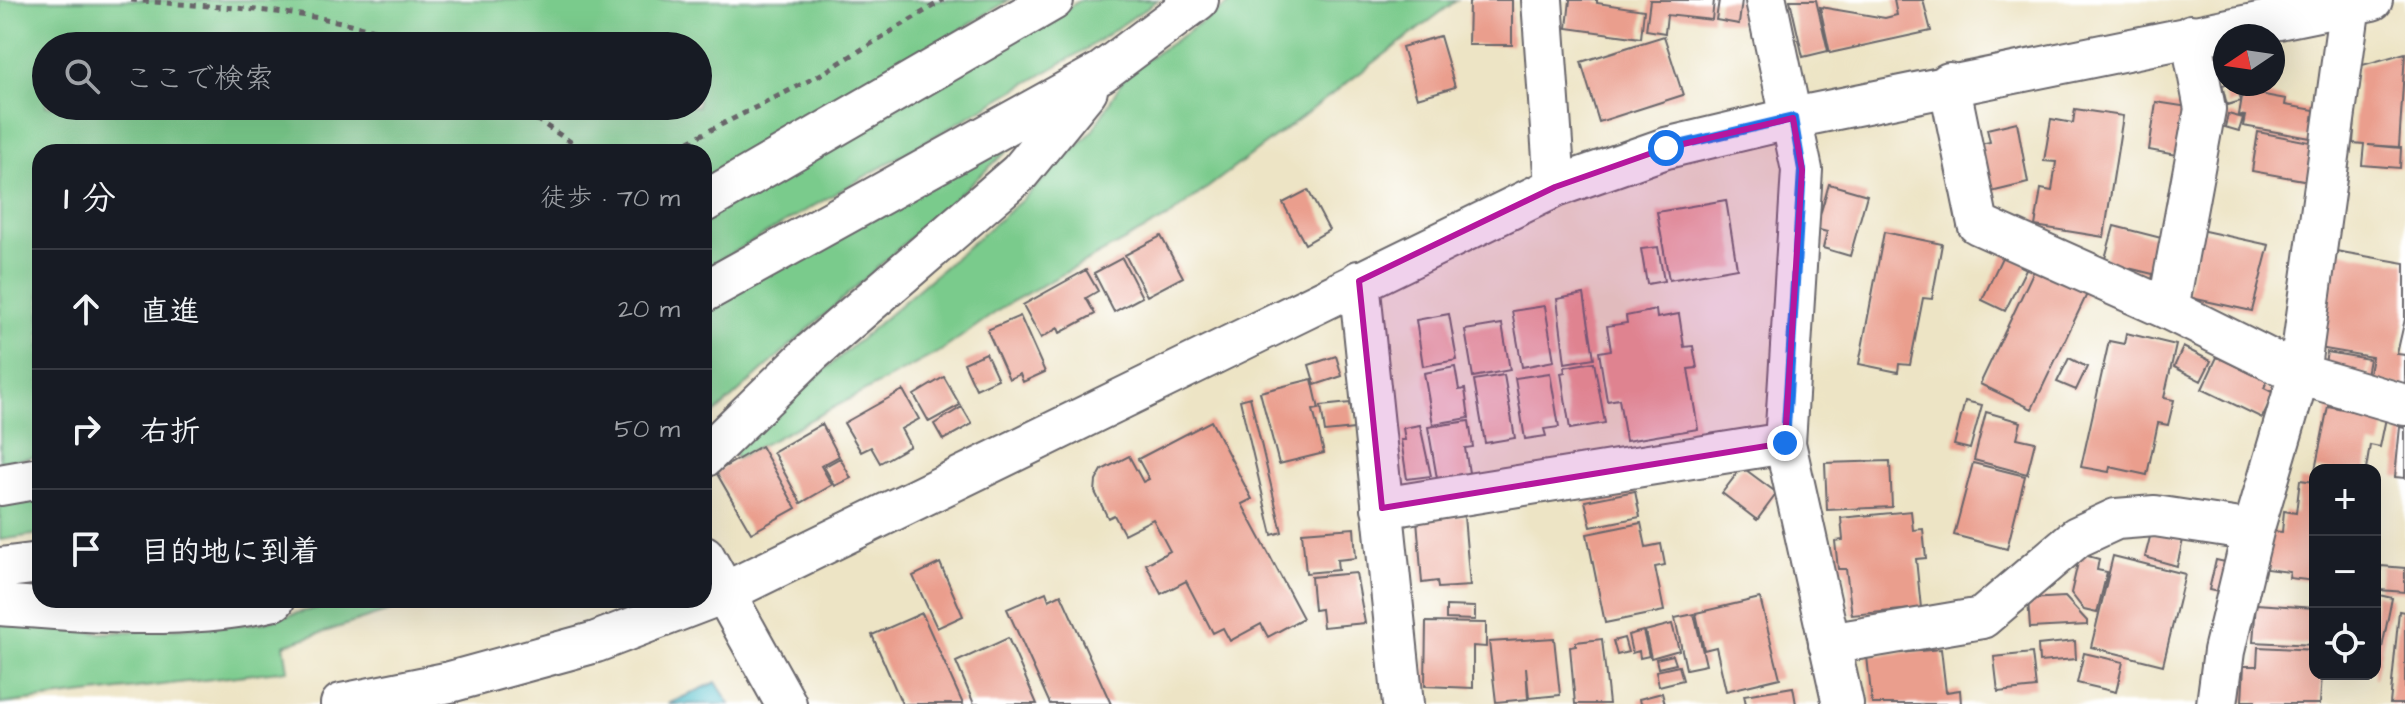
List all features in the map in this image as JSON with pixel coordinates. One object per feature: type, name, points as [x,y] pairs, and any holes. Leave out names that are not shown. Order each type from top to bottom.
[{"type":"street","points":[[712,197],[1053,0]]},
{"type":"street","points":[[712,288],[1102,72],[1198,0]]},
{"type":"street","points":[[1542,0],[1555,187]]},
{"type":"street","points":[[1766,0],[1802,170],[1785,443],[1843,704]]},
{"type":"street","points":[[712,598],[1555,187],[1666,148],[2202,22],[2361,2],[2299,374],[2253,531],[2224,651],[2217,704]]},
{"type":"street","points":[[2168,309],[2205,109],[2202,22]]},
{"type":"street","points":[[712,449],[812,352],[1020,172],[1102,72]]},
{"type":"street","points":[[1949,83],[1978,224],[2168,309],[2299,374],[2405,405]]},
{"type":"street","points":[[1359,281],[1403,704]]},
{"type":"street","points":[[1382,508],[1785,443]]},
{"type":"street","points":[[0,485],[32,479]]},
{"type":"street","points":[[1829,644],[1982,618],[2077,537],[2116,519],[2155,516],[2253,531]]},
{"type":"street","points":[[0,568],[32,564]]},
{"type":"street","points":[[712,571],[786,704]]},
{"type":"street","points":[[0,605],[32,608]]},
{"type":"street","points":[[37,608],[110,614],[241,608]]},
{"type":"street","points":[[341,704],[450,682],[596,642],[685,608]]},
{"type":"path","points":[[131,0],[291,15],[379,32]]},
{"type":"path","points":[[683,144],[818,76],[943,0]]},
{"type":"path","points":[[537,120],[574,144]]},
{"type":"highlighted area","points":[[1793,118],[1802,170],[1785,443],[1382,508],[1359,281],[1555,187],[1666,148]]},
{"type":"green space","points":[[0,0],[1009,0],[834,107],[712,176],[712,144],[32,144],[32,457],[0,462]]},
{"type":"green space","points":[[1081,0],[1158,0],[1088,48],[712,264],[712,214]]},
{"type":"green space","points":[[1235,0],[1457,0],[1170,216],[1009,303],[941,351],[736,459],[733,449],[1023,199],[1092,132],[1127,73]]},
{"type":"green space","points":[[1053,110],[712,416],[712,304]]},
{"type":"green space","points":[[32,495],[32,535],[0,540],[0,499]]},
{"type":"green space","points":[[317,608],[398,608],[284,645],[288,670],[0,704],[0,623],[101,633],[260,623]]},
{"type":"water","points":[[716,682],[730,704],[668,704]]},
{"type":"building","points":[[1473,0],[1512,0],[1512,45],[1468,45],[1469,3]]},
{"type":"building","points":[[1570,0],[1597,0],[1597,3],[1644,10],[1641,38],[1567,28]]},
{"type":"building","points":[[1650,0],[1714,0],[1712,20],[1667,15],[1665,33],[1646,30]]},
{"type":"building","points":[[1719,0],[1742,0],[1739,24],[1716,20]]},
{"type":"building","points":[[1790,0],[1816,0],[1828,51],[1803,57]]},
{"type":"building","points":[[1894,0],[1923,0],[1931,31],[1830,53],[1820,7],[1885,18],[1897,15]]},
{"type":"building","points":[[1440,36],[1455,87],[1417,98],[1402,47]]},
{"type":"building","points":[[1664,36],[1683,95],[1599,122],[1581,62]]},
{"type":"building","points":[[2405,53],[2399,147],[2368,145],[2401,148],[2400,168],[2362,165],[2364,144],[2353,143],[2359,66]]},
{"type":"building","points":[[2225,96],[2240,96],[2241,101],[2227,105]]},
{"type":"building","points":[[2242,96],[2286,99],[2285,105],[2320,111],[2316,139],[2243,126],[2245,116],[2239,115]]},
{"type":"building","points":[[2156,102],[2195,108],[2187,157],[2149,150]]},
{"type":"building","points":[[2075,109],[2123,116],[2104,237],[2035,226],[2041,189],[2052,191],[2056,162],[2044,161],[2051,119],[2073,123]]},
{"type":"building","points":[[2228,114],[2243,118],[2239,131],[2225,127]]},
{"type":"building","points":[[2017,122],[2028,183],[1991,192],[1980,144],[1990,142],[1987,129]]},
{"type":"building","points":[[2258,132],[2315,143],[2309,181],[2252,171]]},
{"type":"building","points":[[1829,184],[1867,195],[1850,256],[1823,248],[1827,232],[1816,229]]},
{"type":"building","points":[[1308,190],[1329,230],[1305,244],[1283,203]]},
{"type":"building","points":[[1726,200],[1737,268],[1669,280],[1657,212]]},
{"type":"building","points":[[2114,226],[2173,241],[2165,277],[2104,262]]},
{"type":"building","points":[[2200,230],[2269,245],[2252,311],[2187,297]]},
{"type":"building","points":[[1884,232],[1942,244],[1932,299],[1923,298],[1910,365],[1899,364],[1898,372],[1859,364]]},
{"type":"building","points":[[1161,236],[1183,277],[1147,296],[1125,255]]},
{"type":"building","points":[[1658,247],[1664,281],[1647,284],[1641,249]]},
{"type":"building","points":[[2336,251],[2405,263],[2405,319],[2397,354],[2405,355],[2405,386],[2368,379],[2372,357],[2319,348]]},
{"type":"building","points":[[2004,253],[2028,265],[2005,311],[1982,300]]},
{"type":"building","points":[[1122,258],[1142,297],[1114,312],[1094,273]]},
{"type":"building","points":[[2036,266],[2088,292],[2032,409],[1980,384]]},
{"type":"building","points":[[1086,270],[1098,291],[1086,298],[1095,314],[1060,333],[1058,328],[1041,338],[1023,305]]},
{"type":"building","points":[[1584,294],[1594,358],[1565,363],[1557,299]]},
{"type":"building","points":[[1545,306],[1554,361],[1522,367],[1512,311]]},
{"type":"building","points":[[1656,310],[1657,318],[1679,314],[1684,347],[1693,346],[1697,368],[1688,369],[1698,429],[1626,441],[1619,399],[1607,401],[1599,352],[1611,350],[1607,326],[1627,323],[1626,316]]},
{"type":"building","points":[[1449,314],[1457,360],[1423,366],[1416,320]]},
{"type":"building","points":[[1020,316],[1045,372],[1023,382],[1020,374],[1009,379],[987,330]]},
{"type":"building","points":[[1502,324],[1510,370],[1473,377],[1465,330]]},
{"type":"building","points":[[2126,333],[2176,345],[2164,398],[2174,400],[2168,425],[2158,423],[2147,475],[2110,467],[2109,472],[2081,467],[2109,341],[2124,344]]},
{"type":"building","points":[[2183,347],[2211,361],[2201,381],[2174,367]]},
{"type":"building","points":[[2327,352],[2369,359],[2366,375],[2324,368]]},
{"type":"building","points":[[986,353],[998,379],[976,389],[964,363]]},
{"type":"building","points":[[1336,356],[1342,376],[1315,385],[1309,365]]},
{"type":"building","points":[[2217,357],[2267,381],[2264,388],[2274,393],[2262,418],[2202,389]]},
{"type":"building","points":[[2069,358],[2087,367],[2076,390],[2057,382]]},
{"type":"building","points":[[1594,362],[1605,423],[1570,429],[1561,373],[1565,372],[1564,367]]},
{"type":"building","points":[[1455,367],[1459,390],[1465,389],[1469,418],[1433,424],[1424,373]]},
{"type":"building","points":[[1550,373],[1559,427],[1544,429],[1546,436],[1525,439],[1515,378]]},
{"type":"building","points":[[1504,375],[1515,438],[1485,443],[1474,380]]},
{"type":"building","points":[[944,377],[960,405],[929,422],[914,395]]},
{"type":"building","points":[[1312,379],[1319,409],[1313,410],[1324,453],[1279,464],[1260,392]]},
{"type":"building","points":[[903,390],[919,419],[901,429],[910,446],[880,463],[871,447],[861,452],[844,423]]},
{"type":"building","points":[[1250,397],[1282,532],[1272,535],[1240,400]]},
{"type":"building","points":[[1965,401],[1982,405],[1970,449],[1954,445]]},
{"type":"building","points":[[1350,403],[1354,429],[1325,432],[1321,406]]},
{"type":"building","points":[[2328,406],[2386,418],[2380,447],[2370,445],[2367,464],[2316,464]]},
{"type":"building","points":[[962,407],[972,424],[943,440],[934,424]]},
{"type":"building","points":[[1986,412],[2021,422],[2017,438],[2035,442],[2027,474],[1974,460]]},
{"type":"building","points":[[1211,421],[1252,499],[1242,504],[1303,618],[1268,637],[1261,624],[1230,641],[1223,628],[1213,633],[1186,581],[1161,594],[1146,564],[1170,551],[1153,519],[1124,534],[1114,515],[1108,518],[1095,492],[1102,470],[1129,456],[1143,482],[1149,479],[1138,459]]},
{"type":"building","points":[[1469,421],[1473,447],[1465,448],[1470,479],[1438,484],[1428,427]]},
{"type":"building","points":[[822,424],[839,456],[821,466],[832,485],[801,503],[773,452]]},
{"type":"building","points":[[1420,425],[1431,476],[1407,479],[1401,440],[1405,440],[1403,428]]},
{"type":"building","points":[[2400,427],[2405,428],[2405,478],[2395,477]]},
{"type":"building","points":[[761,446],[796,508],[751,533],[716,472]]},
{"type":"building","points":[[840,458],[851,478],[835,486],[824,467]]},
{"type":"building","points":[[1890,461],[1892,507],[1827,510],[1825,463]]},
{"type":"building","points":[[1973,463],[2025,476],[2007,549],[1954,535]]},
{"type":"building","points":[[1742,467],[1777,493],[1757,520],[1722,493]]},
{"type":"building","points":[[2300,480],[2309,481],[2309,580],[2289,578],[2290,572],[2266,569],[2271,531],[2282,532],[2284,511],[2296,513]]},
{"type":"building","points":[[1635,491],[1640,517],[1591,527],[1585,501]]},
{"type":"building","points":[[1911,511],[1913,530],[1923,529],[1926,558],[1916,559],[1921,608],[1852,615],[1846,569],[1838,569],[1835,541],[1843,540],[1841,518]]},
{"type":"building","points":[[1464,516],[1470,586],[1438,588],[1437,581],[1422,583],[1417,519]]},
{"type":"building","points":[[1641,523],[1646,547],[1661,544],[1665,565],[1655,567],[1664,611],[1605,623],[1587,534]]},
{"type":"building","points":[[1354,528],[1356,558],[1337,560],[1338,570],[1306,573],[1302,532]]},
{"type":"building","points":[[2151,533],[2183,540],[2177,566],[2145,557]]},
{"type":"building","points":[[2080,554],[2099,559],[2097,570],[2107,572],[2097,613],[2084,610],[2071,593]]},
{"type":"building","points":[[2113,556],[2185,574],[2163,665],[2091,647]]},
{"type":"building","points":[[2216,560],[2230,563],[2223,593],[2209,590]]},
{"type":"building","points":[[940,563],[963,616],[937,628],[913,576]]},
{"type":"building","points":[[2381,566],[2405,568],[2405,592],[2381,590]]},
{"type":"building","points":[[1356,573],[1365,623],[1323,627],[1321,609],[1314,610],[1311,577]]},
{"type":"building","points":[[1046,592],[1049,600],[1061,594],[1111,704],[1050,704],[1007,609]]},
{"type":"building","points":[[2381,595],[2392,598],[2381,653]]},
{"type":"building","points":[[2065,597],[2087,621],[2087,625],[2030,628],[2028,599]]},
{"type":"building","points":[[1760,598],[1780,678],[1726,691],[1716,647],[1704,650],[1696,613]]},
{"type":"building","points":[[2256,604],[2309,608],[2309,645],[2253,642]]},
{"type":"building","points":[[1446,606],[1475,607],[1475,620],[1446,619]]},
{"type":"building","points":[[2399,611],[2405,612],[2405,704],[2390,704]]},
{"type":"building","points":[[922,613],[963,704],[902,704],[872,635]]},
{"type":"building","points":[[1694,614],[1706,665],[1686,669],[1675,618]]},
{"type":"building","points":[[1426,622],[1486,623],[1486,647],[1473,646],[1473,688],[1425,686]]},
{"type":"building","points":[[1672,624],[1679,650],[1651,658],[1645,631]]},
{"type":"building","points":[[1643,631],[1649,656],[1640,658],[1639,651],[1632,653],[1628,635]]},
{"type":"building","points":[[1008,638],[1037,704],[974,704],[956,662]]},
{"type":"building","points":[[1554,638],[1560,695],[1529,698],[1526,667],[1528,699],[1496,702],[1489,642]]},
{"type":"building","points":[[1624,638],[1628,652],[1617,655],[1613,641]]},
{"type":"building","points":[[1602,639],[1609,704],[1575,704],[1570,647],[1576,646],[1576,642]]},
{"type":"building","points":[[2075,641],[2076,659],[2039,662],[2038,645]]},
{"type":"building","points":[[2258,647],[2309,650],[2309,680],[2322,680],[2320,704],[2255,704],[2255,701],[2242,701],[2244,666],[2257,666]]},
{"type":"building","points":[[1941,649],[1946,692],[1960,690],[1961,704],[1872,704],[1867,656]]},
{"type":"building","points":[[2032,653],[2036,688],[1998,692],[1994,657]]},
{"type":"building","points":[[2084,653],[2123,662],[2116,692],[2077,683]]},
{"type":"building","points":[[1673,655],[1676,664],[1658,668],[1656,659]]},
{"type":"building","points":[[1679,666],[1683,680],[1659,686],[1656,671]]},
{"type":"building","points":[[1793,687],[1796,704],[1746,704],[1744,695]]},
{"type":"building","points":[[1662,693],[1665,704],[1640,704],[1639,699]]},
{"type":"route","points":[[1666,148],[1793,118],[1802,170],[1785,443]]}]
